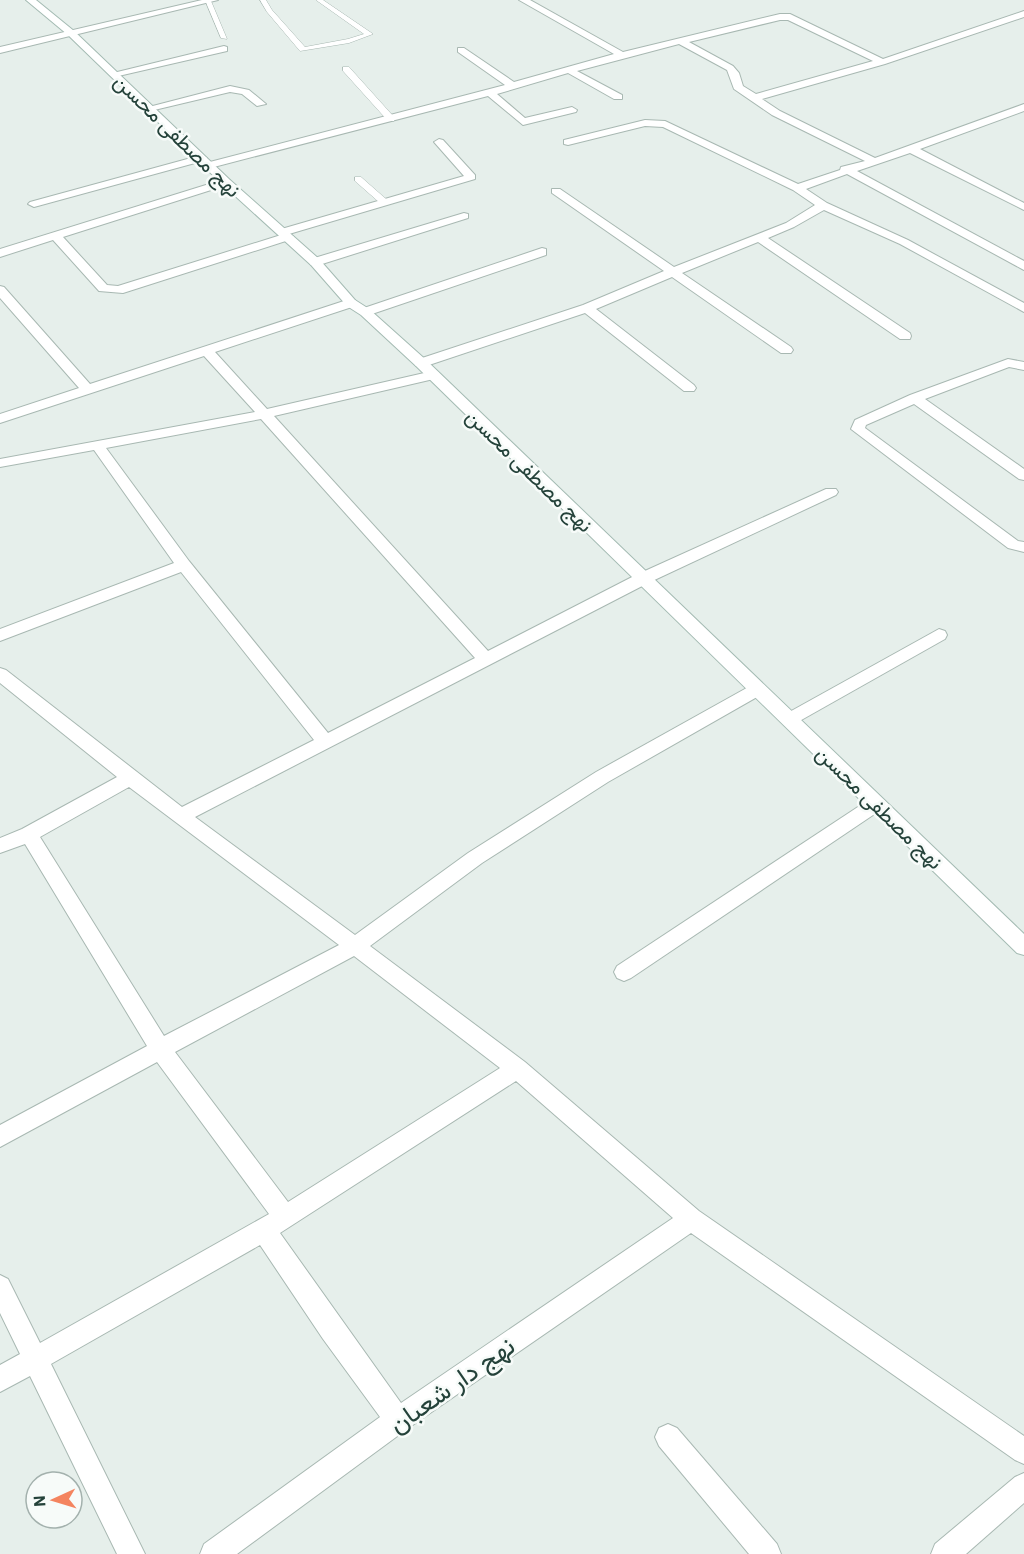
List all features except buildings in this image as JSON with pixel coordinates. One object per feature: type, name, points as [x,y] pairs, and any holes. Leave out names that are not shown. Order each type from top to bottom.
[{"type":"street","name":"نهج مصطفى محسن","points":[[30,0],[71,33],[226,182],[315,262],[351,303],[365,312],[422,363],[642,579],[790,719],[1024,947]]},
{"type":"street","points":[[523,0],[622,55]]},
{"type":"street","points":[[0,50],[211,1]]},
{"type":"street","points":[[754,98],[882,62],[1024,14]]},
{"type":"street","points":[[34,204],[206,161],[391,119],[514,87],[622,55],[780,17],[790,17],[882,62]]},
{"type":"street","points":[[680,41],[730,68],[738,87],[754,98],[804,128],[873,160]]},
{"type":"street","points":[[114,74],[225,43]]},
{"type":"street","points":[[461,50],[514,87]]},
{"type":"street","points":[[569,70],[618,97]]},
{"type":"street","points":[[150,108],[230,89],[245,92],[261,104]]},
{"type":"street","points":[[490,93],[523,122],[572,110]]},
{"type":"street","points":[[797,188],[1024,107]]},
{"type":"street","points":[[568,142],[619,129],[660,123],[797,188],[823,205],[904,242],[1024,309]]},
{"type":"street","points":[[55,236],[103,288],[110,291],[119,290],[383,201],[471,177],[439,142]]},
{"type":"street","points":[[910,149],[1024,207]]},
{"type":"street","points":[[846,169],[1024,266]]},
{"type":"street","points":[[0,253],[226,182]]},
{"type":"street","points":[[556,191],[786,350]]},
{"type":"street","points":[[422,363],[637,289],[790,225],[823,205]]},
{"type":"street","points":[[315,262],[464,216]]},
{"type":"street","points":[[760,238],[905,336]]},
{"type":"street","points":[[365,312],[542,252]]},
{"type":"street","points":[[0,290],[87,389]]},
{"type":"street","points":[[0,419],[351,303]]},
{"type":"street","points":[[587,308],[689,388]]},
{"type":"street","points":[[208,352],[486,659]]},
{"type":"street","points":[[1024,366],[1008,363],[915,398],[860,423],[858,429],[1013,545],[1024,547]]},
{"type":"street","points":[[0,463],[265,414],[433,375]]},
{"type":"street","points":[[915,398],[1024,476]]},
{"type":"street","points":[[98,446],[184,565],[325,742]]},
{"type":"street","points":[[181,816],[642,579],[831,492]]},
{"type":"street","points":[[0,635],[184,565]]},
{"type":"street","points":[[790,719],[939,635]]},
{"type":"street","points":[[0,674],[130,778],[517,1069],[691,1219],[1024,1451]]},
{"type":"street","points":[[0,1137],[355,946],[475,858],[592,783],[758,689]]},
{"type":"street","points":[[0,846],[29,834],[130,778]]},
{"type":"street","points":[[624,972],[876,804]]},
{"type":"street","points":[[29,834],[160,1049],[274,1223],[332,1330],[398,1420]]},
{"type":"street","points":[[0,1379],[33,1358],[274,1223],[517,1069]]},
{"type":"street","name":"نهج دار شعبان","points":[[214,1554],[398,1420],[691,1219]]},
{"type":"street","points":[[0,1287],[131,1554]]},
{"type":"street","points":[[668,1437],[767,1554]]},
{"type":"street","points":[[945,1554],[1024,1486]]},
{"type":"lane","points":[[263,0],[269,11],[303,49],[349,41],[369,34],[319,0]]},
{"type":"lane","points":[[211,1],[225,43]]},
{"type":"lane","points":[[346,69],[391,119]]},
{"type":"lane","points":[[358,178],[383,201]]}]
